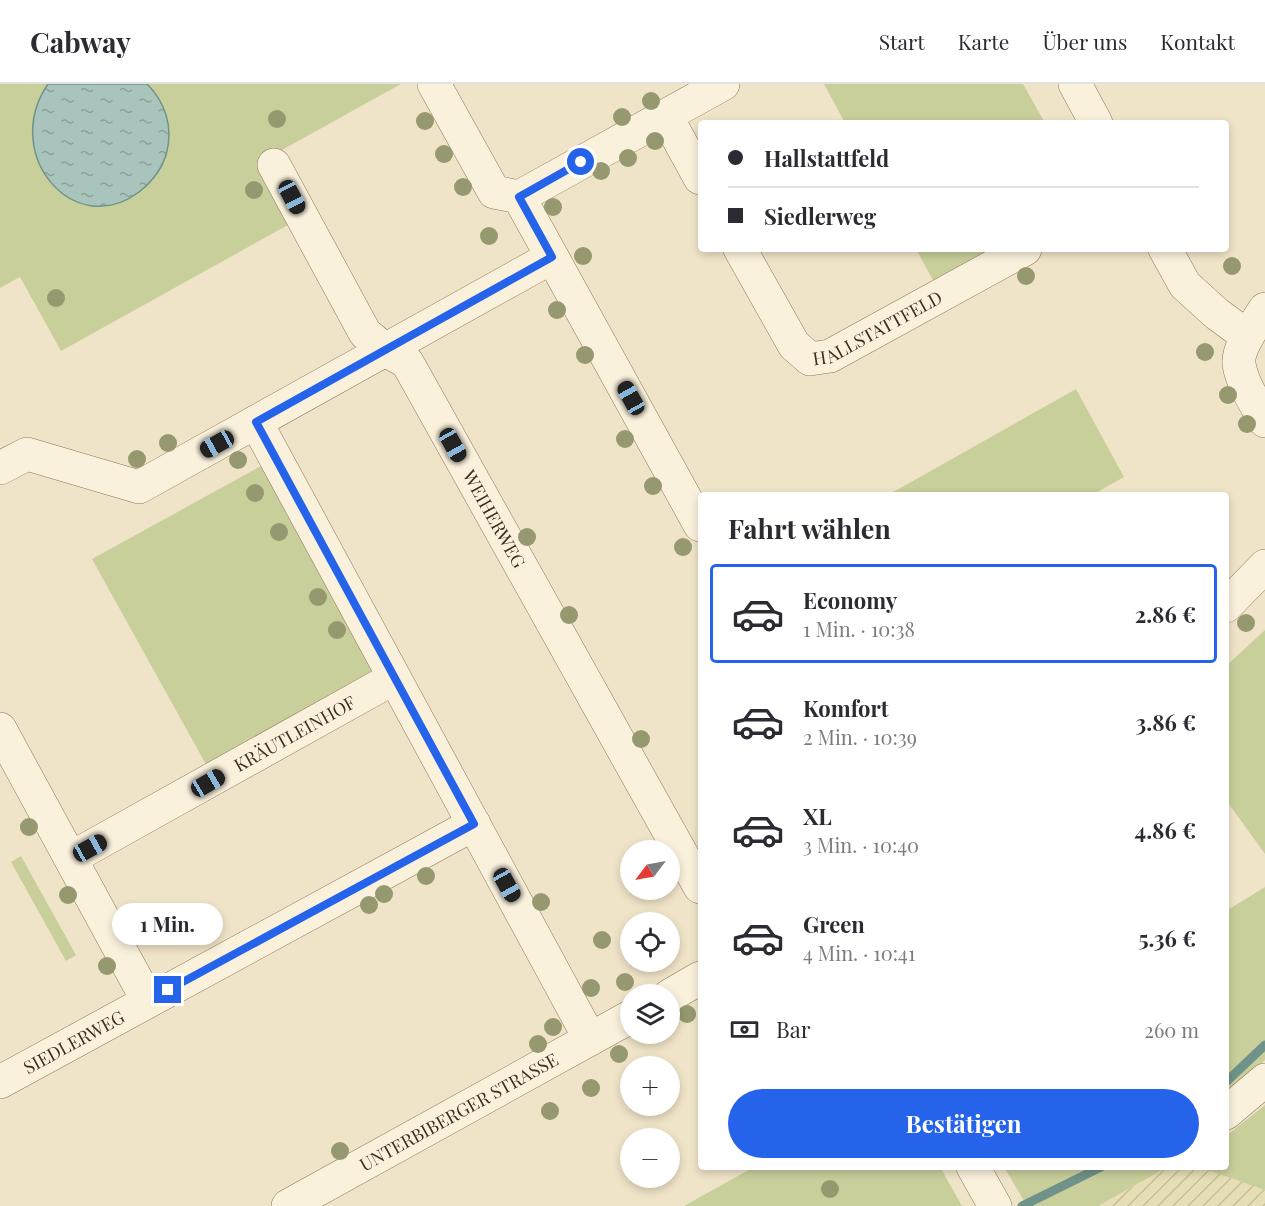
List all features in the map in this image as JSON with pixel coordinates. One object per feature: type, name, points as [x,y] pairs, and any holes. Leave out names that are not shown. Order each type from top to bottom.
[{"type":"street","points":[[434,84],[494,192],[519,197],[723,84]]},
{"type":"street","points":[[1075,84],[1094,120]]},
{"type":"street","points":[[666,116],[698,174]]},
{"type":"street","name":"WEIHERWEG","points":[[274,165],[365,333],[385,350],[407,362],[698,883]]},
{"type":"street","points":[[519,197],[698,521]]},
{"type":"street","name":"HALLSTATTFELD","points":[[742,252],[794,345],[810,358],[830,356],[1020,252]]},
{"type":"street","points":[[1167,252],[1185,285],[1217,314],[1260,318],[1239,363],[1249,391],[1265,421]]},
{"type":"street","points":[[13,461],[139,487],[552,257]]},
{"type":"street","points":[[256,422],[590,1039]]},
{"type":"street","points":[[1229,603],[1265,566]]},
{"type":"street","name":"KRÄUTLEINHOF","points":[[71,858],[394,678]]},
{"type":"street","points":[[0,729],[148,1001]]},
{"type":"street","name":"SIEDLERWEG","points":[[0,1082],[474,824]]},
{"type":"street","points":[[680,990],[698,979]]},
{"type":"street","name":"UNTERBIBERGER STRASSE","points":[[288,1206],[620,1022]]},
{"type":"street","points":[[1229,1110],[1265,1080]]},
{"type":"street","points":[[975,1171],[995,1206]]},
{"type":"shaded area","points":[[1162,1170],[1208,1170],[1248,1183],[1265,1190],[1265,1206],[1098,1206]]},
{"type":"green space","points":[[0,84],[401,84],[282,150],[315,210],[61,351],[20,277],[0,288]]},
{"type":"green space","points":[[824,84],[1023,84],[1043,120],[843,120]]},
{"type":"green space","points":[[918,252],[989,252],[934,282]]},
{"type":"green space","points":[[1076,389],[1124,477],[1097,492],[893,492]]},
{"type":"green space","points":[[261,466],[376,675],[208,768],[92,559]]},
{"type":"green space","points":[[1265,630],[1265,854],[1229,804],[1229,663]]},
{"type":"green space","points":[[21,856],[76,955],[66,961],[11,862]]},
{"type":"green space","points":[[1265,887],[1265,1060],[1229,1091],[1229,909]]},
{"type":"green space","points":[[1265,1105],[1265,1190],[1208,1170],[1229,1170],[1229,1134]]},
{"type":"green space","points":[[749,1170],[942,1170],[962,1206],[684,1206]]},
{"type":"green space","points":[[1006,1170],[1162,1170],[1098,1206],[1027,1206]]},
{"type":"water","points":[[48,84],[147,84],[163,107],[169,133],[163,163],[149,183],[139,192],[114,204],[91,206],[69,198],[51,183],[39,162],[33,137],[35,111]]},
{"type":"waterway","points":[[1229,1079],[1265,1045]]},
{"type":"waterway","points":[[1022,1206],[1095,1170]]},
{"type":"route","points":[[168,990],[474,824],[256,422],[552,257],[519,197],[581,162]]}]
